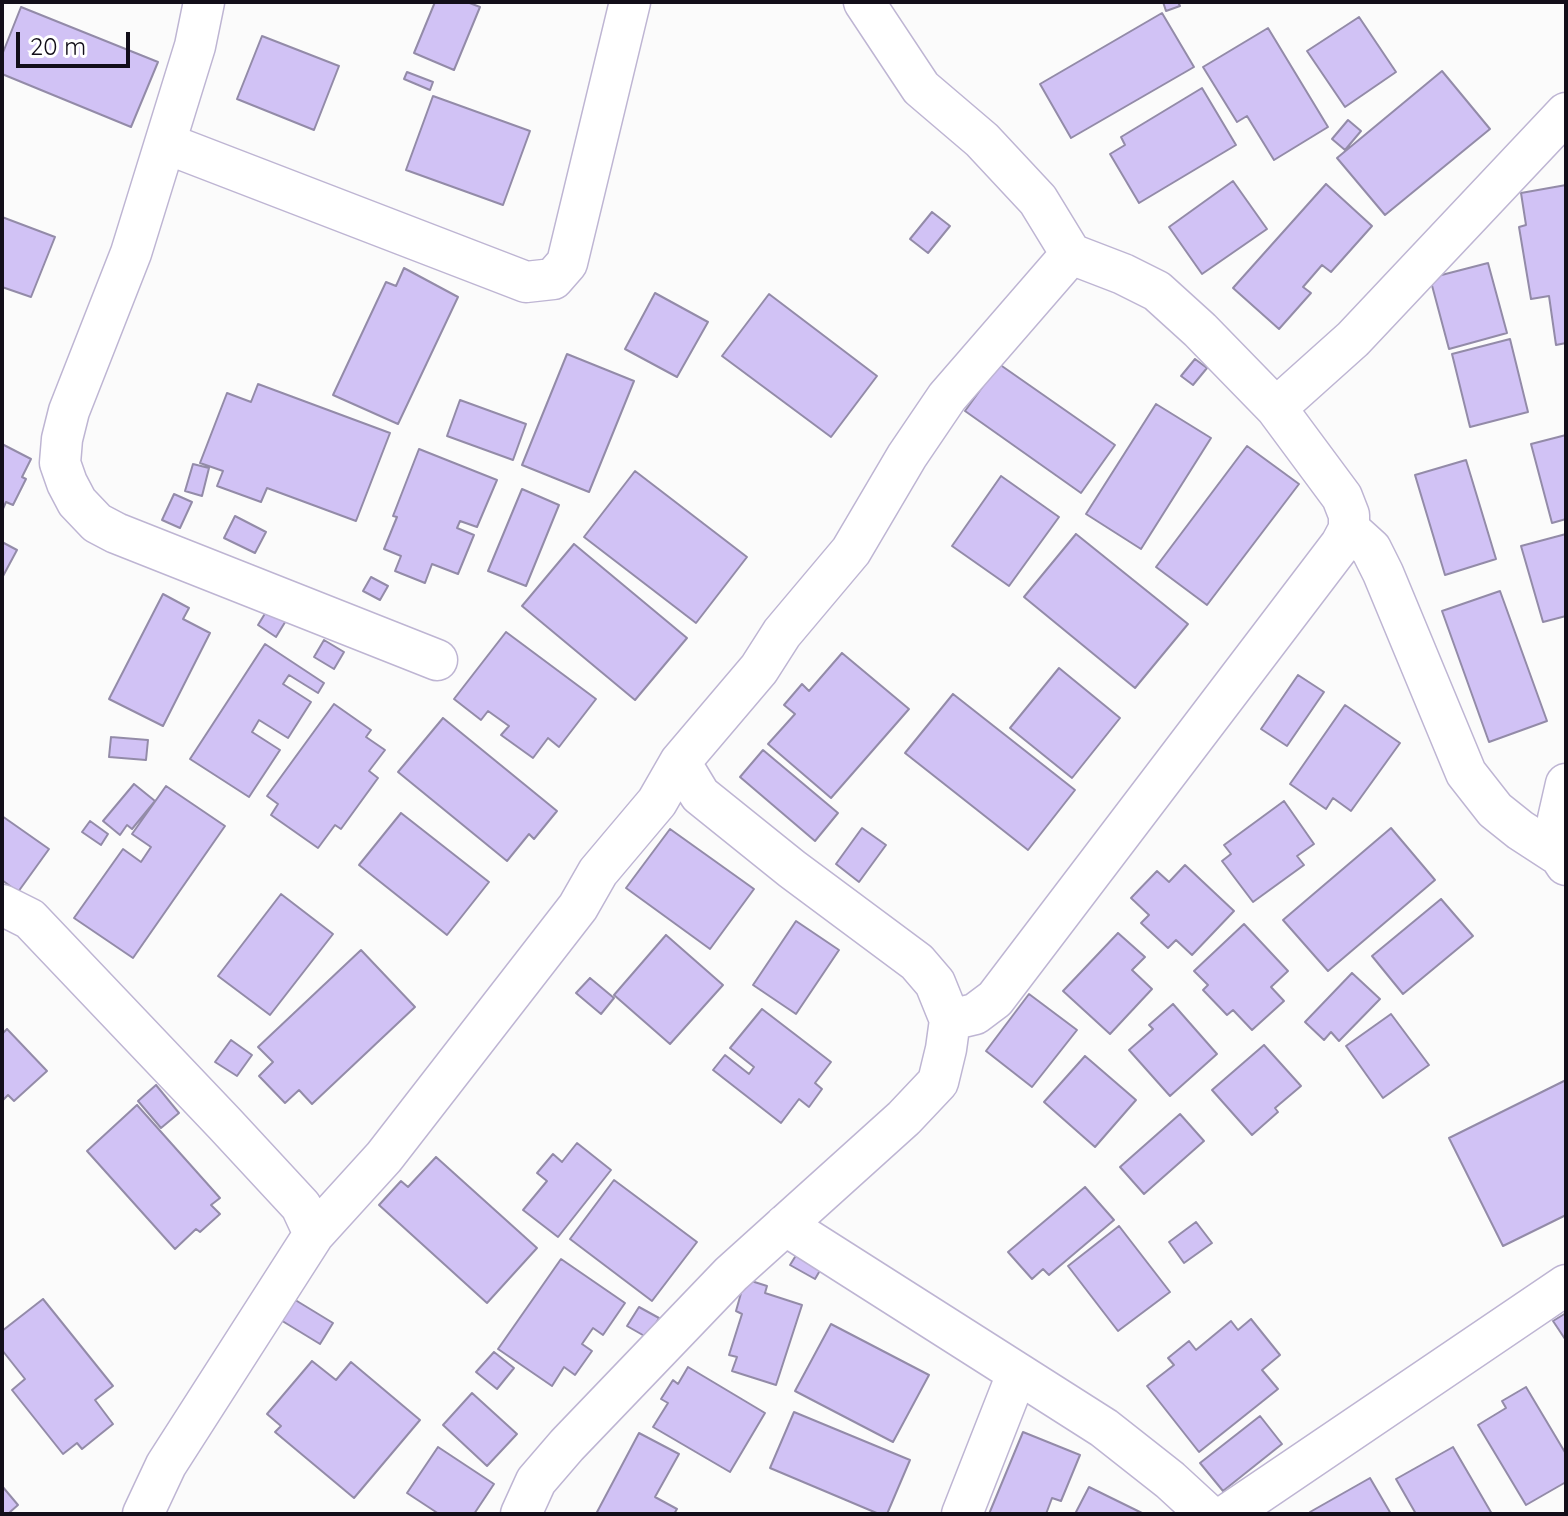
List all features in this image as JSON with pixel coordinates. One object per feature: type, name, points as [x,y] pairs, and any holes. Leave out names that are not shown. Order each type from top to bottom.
[{"type":"street","points":[[204,2],[195,46],[131,253],[69,411],[60,463],[77,502],[97,523],[116,533],[437,660]]},
{"type":"street","points":[[165,143],[526,282],[553,279],[567,263],[630,2]]},
{"type":"street","points":[[864,2],[921,88],[982,140],[1038,200],[1071,254],[1157,291],[1200,330],[1276,408],[1342,497],[1349,515],[1349,529],[1341,544],[995,999],[975,1014],[950,1020]]},
{"type":"street","points":[[1276,408],[1353,339],[1566,113]]},
{"type":"street","points":[[143,1514],[166,1465],[314,1234],[384,1157],[578,907],[598,872],[657,802],[680,762],[759,669],[782,633],[851,551],[907,456],[947,397],[1071,254]]},
{"type":"street","points":[[1349,529],[1371,549],[1383,573],[1466,773],[1495,810],[1563,860]]},
{"type":"street","points":[[521,1514],[536,1481],[567,1445],[731,1274],[904,1118],[938,1082],[946,1049],[950,1020],[935,983],[917,962],[792,869],[700,795],[680,762]]},
{"type":"street","points":[[1563,860],[1558,819],[1566,784]]},
{"type":"street","points":[[2,905],[30,919],[301,1206],[314,1234]]},
{"type":"street","points":[[785,1225],[1104,1428],[1207,1514]]},
{"type":"street","points":[[1228,1514],[1566,1285]]},
{"type":"street","points":[[962,1514],[1017,1374]]},
{"type":"building","points":[[435,2],[467,2],[480,7],[454,70],[414,53]]},
{"type":"building","points":[[1163,2],[1178,2],[1180,6],[1166,11]]},
{"type":"building","points":[[21,7],[158,62],[131,127],[2,74],[2,55]]},
{"type":"building","points":[[1162,13],[1194,67],[1071,138],[1040,84]]},
{"type":"building","points":[[1359,17],[1396,72],[1345,107],[1307,51]]},
{"type":"building","points":[[1268,28],[1328,127],[1274,160],[1247,116],[1237,122],[1203,67]]},
{"type":"building","points":[[262,36],[339,66],[314,130],[237,99]]},
{"type":"building","points":[[1442,71],[1490,129],[1385,215],[1337,158]]},
{"type":"building","points":[[407,72],[433,82],[430,90],[404,79]]},
{"type":"building","points":[[1202,88],[1236,145],[1139,203],[1110,154],[1125,145],[1121,137]]},
{"type":"building","points":[[433,96],[530,131],[503,205],[406,170]]},
{"type":"building","points":[[1348,120],[1361,131],[1345,150],[1332,139]]},
{"type":"building","points":[[1233,181],[1267,229],[1202,274],[1169,227]]},
{"type":"building","points":[[1326,184],[1372,226],[1331,272],[1322,265],[1303,287],[1311,293],[1279,329],[1233,288]]},
{"type":"building","points":[[1566,185],[1566,343],[1556,345],[1549,296],[1531,299],[1519,227],[1526,225],[1521,193]]},
{"type":"building","points":[[932,212],[950,226],[928,253],[910,239]]},
{"type":"building","points":[[2,217],[55,237],[31,297],[2,287]]},
{"type":"building","points":[[1488,263],[1507,333],[1449,349],[1430,278]]},
{"type":"building","points":[[404,268],[458,297],[398,424],[333,395],[386,282],[396,286]]},
{"type":"building","points":[[655,293],[708,322],[677,377],[625,349]]},
{"type":"building","points":[[769,294],[877,376],[831,437],[722,356]]},
{"type":"building","points":[[1510,339],[1528,412],[1470,427],[1452,354]]},
{"type":"building","points":[[567,354],[634,381],[589,492],[522,465]]},
{"type":"building","points":[[1195,359],[1207,368],[1193,385],[1181,376]]},
{"type":"building","points":[[999,364],[1115,445],[1081,493],[965,411]]},
{"type":"building","points":[[258,384],[390,433],[356,521],[267,488],[261,502],[217,486],[223,471],[200,463],[227,393],[251,402]]},
{"type":"building","points":[[460,400],[526,424],[513,460],[447,436]]},
{"type":"building","points":[[1156,404],[1211,438],[1141,549],[1086,514]]},
{"type":"building","points":[[1566,435],[1566,519],[1552,523],[1531,444]]},
{"type":"building","points":[[2,444],[31,459],[22,477],[26,479],[13,505],[6,502],[2,511]]},
{"type":"building","points":[[1247,446],[1299,484],[1207,605],[1156,567]]},
{"type":"building","points":[[419,449],[497,480],[477,527],[460,521],[457,528],[474,535],[458,574],[432,564],[425,583],[395,571],[401,556],[384,549],[397,517],[393,516]]},
{"type":"building","points":[[1466,460],[1496,559],[1445,575],[1415,475]]},
{"type":"building","points":[[193,464],[209,468],[202,496],[185,491]]},
{"type":"building","points":[[635,471],[747,557],[696,623],[584,537]]},
{"type":"building","points":[[1001,476],[1059,517],[1009,586],[952,546]]},
{"type":"building","points":[[522,489],[559,505],[526,586],[488,571]]},
{"type":"building","points":[[174,494],[192,502],[180,528],[162,520]]},
{"type":"building","points":[[235,516],[266,532],[255,553],[224,538]]},
{"type":"building","points":[[1076,534],[1188,624],[1135,688],[1024,597]]},
{"type":"building","points":[[1566,534],[1566,616],[1543,622],[1521,546]]},
{"type":"building","points":[[2,542],[17,550],[2,578]]},
{"type":"building","points":[[574,544],[687,638],[635,700],[522,606]]},
{"type":"building","points":[[371,577],[388,586],[380,600],[363,591]]},
{"type":"building","points":[[1500,591],[1547,721],[1489,742],[1442,611]]},
{"type":"building","points":[[163,594],[189,608],[183,619],[210,633],[163,726],[109,699]]},
{"type":"building","points":[[269,607],[287,619],[276,637],[258,625]]},
{"type":"building","points":[[506,632],[596,699],[559,747],[548,738],[533,758],[501,735],[509,726],[488,711],[481,720],[454,699]]},
{"type":"building","points":[[324,640],[344,652],[334,669],[314,657]]},
{"type":"building","points":[[265,644],[324,683],[318,693],[289,675],[283,684],[311,702],[288,738],[259,720],[252,732],[280,750],[249,797],[190,759]]},
{"type":"building","points":[[842,653],[909,709],[831,798],[768,744],[795,714],[784,705],[802,684],[809,691]]},
{"type":"building","points":[[1059,668],[1120,718],[1072,778],[1010,728]]},
{"type":"building","points":[[1298,675],[1324,692],[1287,746],[1261,729]]},
{"type":"building","points":[[953,694],[1075,790],[1028,850],[905,753]]},
{"type":"building","points":[[334,704],[371,730],[366,737],[385,750],[369,771],[378,778],[341,829],[335,825],[318,848],[271,815],[278,804],[267,796]]},
{"type":"building","points":[[1345,705],[1400,743],[1351,811],[1333,798],[1326,809],[1290,784]]},
{"type":"building","points":[[443,718],[557,811],[534,839],[529,834],[507,861],[398,772]]},
{"type":"building","points":[[111,737],[148,740],[146,760],[109,757]]},
{"type":"building","points":[[763,750],[838,813],[815,841],[740,777]]},
{"type":"building","points":[[134,784],[155,801],[132,829],[127,825],[120,835],[103,821]]},
{"type":"building","points":[[166,786],[225,826],[133,958],[74,918],[123,849],[141,862],[151,847],[132,834]]},
{"type":"building","points":[[1284,801],[1314,844],[1297,856],[1304,865],[1253,902],[1222,861],[1231,854],[1224,845]]},
{"type":"building","points":[[401,813],[489,882],[447,935],[359,865]]},
{"type":"building","points":[[2,816],[49,849],[18,892],[2,880]]},
{"type":"building","points":[[90,821],[108,834],[101,845],[82,832]]},
{"type":"building","points":[[862,828],[886,845],[859,882],[836,864]]},
{"type":"building","points":[[1391,828],[1435,880],[1328,971],[1283,920]]},
{"type":"building","points":[[670,829],[754,889],[710,949],[626,888]]},
{"type":"building","points":[[1185,865],[1234,911],[1192,955],[1176,940],[1168,948],[1141,923],[1149,915],[1131,898],[1157,871],[1169,882]]},
{"type":"building","points":[[281,894],[333,934],[270,1015],[218,976]]},
{"type":"building","points":[[1441,899],[1473,936],[1403,994],[1372,956]]},
{"type":"building","points":[[796,921],[839,950],[796,1014],[753,985]]},
{"type":"building","points":[[1244,924],[1288,971],[1271,987],[1284,1001],[1252,1030],[1233,1010],[1227,1015],[1203,990],[1208,985],[1194,971]]},
{"type":"building","points":[[1118,933],[1145,957],[1132,970],[1152,989],[1110,1034],[1063,991]]},
{"type":"building","points":[[666,935],[723,985],[670,1044],[614,995]]},
{"type":"building","points":[[361,950],[415,1007],[312,1104],[299,1090],[285,1103],[259,1076],[273,1062],[258,1047]]},
{"type":"building","points":[[1352,973],[1380,999],[1339,1041],[1331,1032],[1324,1040],[1305,1022]]},
{"type":"building","points":[[590,978],[614,998],[601,1014],[576,993]]},
{"type":"building","points":[[1029,994],[1077,1030],[1032,1087],[986,1051]]},
{"type":"building","points":[[1173,1004],[1217,1054],[1170,1096],[1129,1050],[1153,1029],[1149,1025]]},
{"type":"building","points":[[762,1009],[831,1062],[815,1083],[822,1089],[809,1107],[799,1099],[781,1123],[713,1070],[725,1055],[749,1074],[754,1067],[730,1048]]},
{"type":"building","points":[[1391,1014],[1429,1065],[1383,1098],[1346,1046]]},
{"type":"building","points":[[7,1029],[47,1071],[14,1101],[8,1095],[2,1101],[2,1034]]},
{"type":"building","points":[[231,1040],[252,1055],[237,1076],[215,1062]]},
{"type":"building","points":[[1264,1045],[1301,1086],[1275,1108],[1278,1112],[1252,1135],[1212,1090]]},
{"type":"building","points":[[1085,1056],[1136,1100],[1095,1147],[1044,1102]]},
{"type":"building","points":[[1566,1080],[1566,1215],[1503,1246],[1449,1138]]},
{"type":"building","points":[[156,1085],[179,1113],[161,1128],[138,1101]]},
{"type":"building","points":[[137,1105],[220,1198],[211,1205],[220,1214],[200,1232],[196,1229],[175,1249],[87,1151]]},
{"type":"building","points":[[1180,1114],[1204,1141],[1144,1194],[1120,1167]]},
{"type":"building","points":[[577,1143],[611,1170],[558,1237],[523,1210],[547,1181],[537,1173],[553,1154],[562,1162]]},
{"type":"building","points":[[436,1157],[537,1248],[487,1303],[379,1205],[401,1181],[408,1187]]},
{"type":"building","points":[[614,1180],[697,1242],[652,1301],[570,1239]]},
{"type":"building","points":[[1085,1187],[1114,1220],[1049,1275],[1043,1269],[1032,1279],[1008,1252]]},
{"type":"building","points":[[1196,1222],[1212,1243],[1184,1263],[1169,1242]]},
{"type":"building","points":[[1119,1226],[1170,1292],[1118,1331],[1068,1266]]},
{"type":"building","points":[[800,1249],[825,1262],[815,1279],[790,1265]]},
{"type":"building","points":[[561,1259],[625,1303],[603,1335],[593,1328],[582,1344],[592,1351],[575,1375],[564,1367],[552,1386],[498,1349]]},
{"type":"building","points":[[745,1279],[767,1286],[765,1293],[802,1305],[776,1385],[732,1371],[737,1357],[729,1355],[742,1314],[736,1311]]},
{"type":"building","points":[[292,1298],[333,1323],[320,1344],[279,1319]]},
{"type":"building","points":[[43,1299],[113,1386],[95,1400],[113,1424],[82,1449],[77,1443],[63,1454],[12,1390],[25,1379],[2,1350],[2,1331]]},
{"type":"building","points":[[639,1307],[659,1318],[648,1338],[627,1326]]},
{"type":"building","points":[[1566,1313],[1566,1339],[1565,1339],[1553,1321]]},
{"type":"building","points":[[1251,1319],[1280,1355],[1262,1370],[1278,1389],[1199,1452],[1147,1386],[1174,1365],[1168,1358],[1189,1341],[1196,1350],[1231,1321],[1238,1330]]},
{"type":"building","points":[[831,1324],[929,1375],[893,1442],[795,1391]]},
{"type":"building","points":[[494,1352],[514,1368],[497,1389],[476,1372]]},
{"type":"building","points":[[312,1361],[336,1380],[351,1362],[420,1420],[354,1498],[275,1432],[281,1426],[267,1414]]},
{"type":"building","points":[[688,1367],[765,1413],[730,1472],[653,1427],[668,1403],[661,1399],[673,1380],[678,1384]]},
{"type":"building","points":[[1526,1387],[1566,1454],[1566,1482],[1526,1505],[1478,1425],[1506,1408],[1502,1401]]},
{"type":"building","points":[[472,1393],[517,1434],[487,1466],[443,1425]]},
{"type":"building","points":[[794,1412],[910,1460],[887,1514],[879,1514],[770,1468]]},
{"type":"building","points":[[1260,1416],[1282,1444],[1223,1491],[1200,1463]]},
{"type":"building","points":[[1023,1432],[1080,1455],[1061,1501],[1052,1498],[1046,1514],[989,1514]]},
{"type":"building","points":[[639,1433],[679,1454],[655,1497],[677,1509],[674,1514],[596,1514]]},
{"type":"building","points":[[438,1447],[494,1484],[474,1514],[439,1514],[407,1493]]},
{"type":"building","points":[[1453,1447],[1492,1514],[1416,1514],[1396,1479]]},
{"type":"building","points":[[1370,1478],[1391,1514],[1311,1514],[1310,1512]]},
{"type":"building","points":[[2,1486],[18,1505],[10,1512],[12,1514],[2,1514]]},
{"type":"building","points":[[1089,1487],[1144,1514],[1075,1514]]}]
